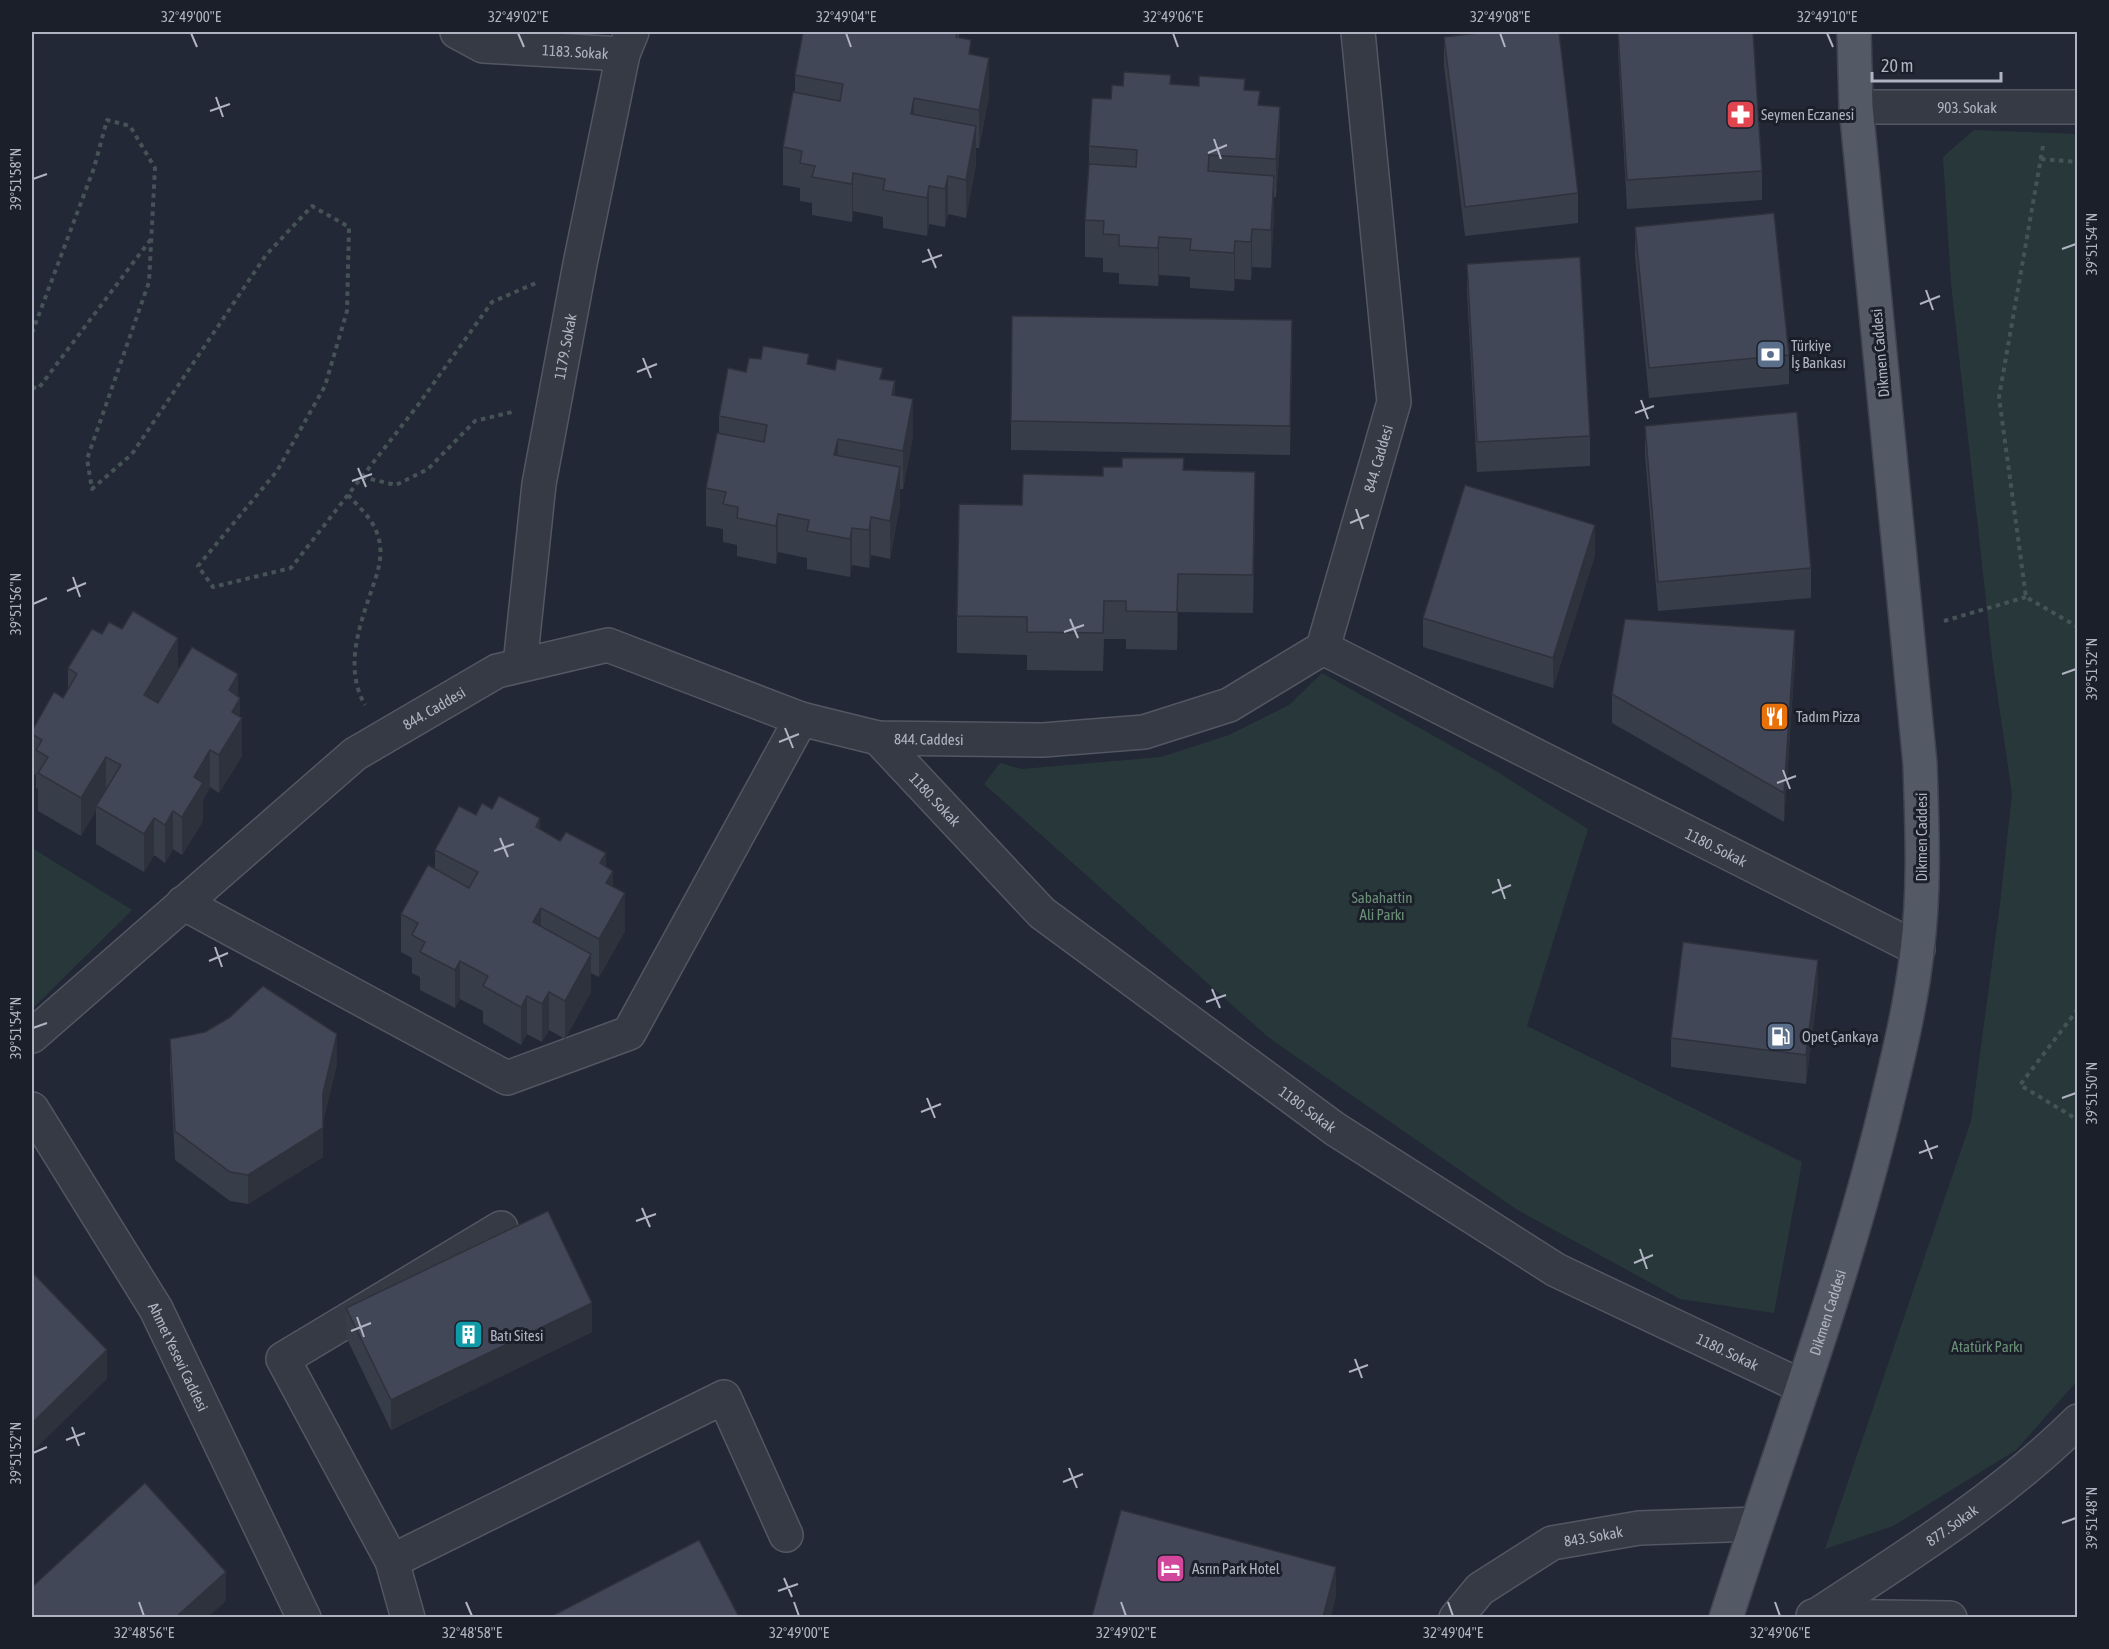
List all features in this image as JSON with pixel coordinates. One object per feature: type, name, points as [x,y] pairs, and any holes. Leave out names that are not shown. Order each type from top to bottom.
[{"type":"main road","name":"Dikmen Caddesi","points":[[1726,1617],[1867,1186],[1904,1031],[1918,949],[1923,857],[1920,765],[1856,107],[1854,32]]},
{"type":"street","name":"1183. Sokak","points":[[457,32],[483,46],[628,43]]},
{"type":"street","name":"844. Caddesi","points":[[32,1036],[355,754],[497,670],[608,645],[801,719],[878,738],[1043,740],[1144,732],[1229,705],[1323,648],[1394,402],[1358,32]]},
{"type":"street","name":"1179. Sokak","points":[[520,665],[539,484],[580,264],[628,43]]},
{"type":"street","name":"903. Sokak","points":[[1856,107],[2063,106]]},
{"type":"street","name":"1180. Sokak","points":[[1323,648],[1918,949]]},
{"type":"street","points":[[183,903],[507,1078],[629,1033],[801,719]]},
{"type":"street","name":"1180. Sokak","points":[[878,738],[1042,913],[1335,1129],[1556,1270],[1803,1387]]},
{"type":"street","name":"Ahmet Yesevi Caddesi","points":[[32,1109],[156,1309],[304,1617]]},
{"type":"street","points":[[408,1617],[392,1561],[283,1359],[501,1228]]},
{"type":"street","points":[[392,1561],[724,1397],[786,1535]]},
{"type":"street","name":"877. Sokak","points":[[1813,1616],[1954,1525],[2078,1421]]},
{"type":"street","name":"843. Sokak","points":[[1456,1617],[1480,1589],[1552,1544],[1639,1528],[1756,1524]]},
{"type":"street","points":[[1813,1616],[1950,1617]]},
{"type":"path","points":[[2026,597],[1999,397],[2041,159],[2063,106]]},
{"type":"path","points":[[32,333],[94,168],[107,120],[130,126],[155,168],[149,282],[87,459],[92,489],[132,454],[266,255],[312,206],[349,227],[347,310],[325,386],[277,471],[198,566],[213,587],[291,568],[418,405],[492,302],[580,264]]},
{"type":"path","points":[[2041,159],[2078,162]]},
{"type":"path","points":[[32,387],[38,389],[151,238]]},
{"type":"path","points":[[362,477],[396,485],[428,469],[475,421],[555,402]]},
{"type":"path","points":[[348,495],[369,518],[378,535],[381,551],[382,560],[353,654],[358,694],[383,738]]},
{"type":"path","points":[[1907,632],[2026,597],[2078,627]]},
{"type":"path","points":[[2078,1009],[2020,1085],[2078,1120]]},
{"type":"green space","name":"Atatürk Parkı","points":[[1974,130],[2077,134],[2077,1381],[2016,1450],[1893,1526],[1825,1549],[1971,1121],[2012,794],[1993,664],[1951,283],[1943,157]]},
{"type":"green space","name":"Sabahattin Ali Parkı","points":[[1322,673],[1496,771],[1588,829],[1527,1026],[1802,1162],[1774,1313],[1680,1299],[1516,1209],[1268,1037],[984,784],[1000,763],[1022,769],[1161,757],[1229,735],[1289,705]]},
{"type":"green space","points":[[32,848],[132,910],[35,1006],[32,1006]]},
{"type":"building","points":[[803,32],[957,32],[956,37],[971,40],[969,54],[989,58],[979,110],[914,98],[911,114],[976,126],[966,180],[948,176],[945,189],[929,186],[927,198],[883,190],[885,179],[853,173],[852,184],[812,177],[815,166],[800,163],[802,151],[783,147],[793,92],[840,101],[843,84],[795,75]]},
{"type":"building","points":[[1487,32],[1559,32],[1578,193],[1465,207],[1444,37]]},
{"type":"building","points":[[1618,32],[1753,32],[1762,171],[1627,180]]},
{"type":"building","points":[[1124,72],[1171,75],[1170,84],[1199,86],[1199,76],[1245,79],[1244,90],[1260,91],[1258,105],[1280,107],[1276,159],[1209,155],[1208,171],[1274,176],[1271,230],[1252,229],[1251,242],[1235,241],[1234,253],[1190,250],[1191,239],[1159,237],[1158,248],[1119,246],[1119,235],[1103,234],[1104,221],[1085,220],[1089,164],[1136,167],[1137,150],[1089,146],[1092,98],[1111,99],[1112,85],[1123,86]]},
{"type":"building","points":[[1774,213],[1789,355],[1649,368],[1635,227]]},
{"type":"building","points":[[1580,257],[1590,436],[1477,442],[1467,264]]},
{"type":"building","points":[[1012,316],[1292,320],[1290,426],[1011,421]]},
{"type":"building","points":[[763,346],[809,354],[807,364],[835,370],[837,359],[883,368],[880,379],[895,381],[892,395],[913,399],[903,451],[838,439],[834,455],[900,467],[890,521],[871,517],[869,530],[852,528],[850,539],[807,531],[809,520],[778,514],[776,526],[737,518],[738,507],[723,504],[726,492],[706,488],[717,433],[764,442],[767,425],[719,416],[728,368],[746,372],[749,358],[761,359]]},
{"type":"building","points":[[1797,412],[1811,568],[1658,582],[1645,426]]},
{"type":"building","points":[[1122,458],[1184,458],[1183,470],[1255,472],[1253,575],[1178,574],[1177,612],[1126,611],[1126,601],[1104,601],[1103,633],[1027,632],[1027,617],[957,616],[959,504],[1022,505],[1023,474],[1103,476],[1103,467],[1122,467]]},
{"type":"building","points":[[1465,485],[1595,525],[1553,658],[1423,618]]},
{"type":"building","points":[[133,611],[178,638],[144,695],[158,703],[192,647],[238,674],[229,690],[240,698],[232,712],[242,718],[219,755],[210,750],[194,777],[203,783],[182,817],[173,811],[165,825],[154,818],[144,834],[96,806],[121,765],[106,757],[81,798],[38,773],[48,757],[36,750],[42,740],[32,734],[54,692],[63,698],[77,674],[68,668],[92,629],[102,634],[109,622],[122,629]]},
{"type":"building","points":[[1625,619],[1795,630],[1784,793],[1612,694]]},
{"type":"building","points":[[499,796],[540,818],[536,827],[560,841],[566,832],[606,853],[600,863],[613,871],[606,883],[625,893],[599,939],[541,908],[533,922],[591,954],[565,1001],[549,992],[542,1004],[527,996],[521,1007],[483,986],[488,976],[460,961],[455,970],[420,952],[425,942],[412,935],[418,923],[401,914],[428,865],[469,888],[478,872],[435,850],[459,806],[476,815],[482,803],[492,809]]},
{"type":"building","points":[[1683,942],[1818,960],[1806,1055],[1671,1038]]},
{"type":"building","points":[[263,986],[337,1034],[323,1093],[323,1128],[248,1175],[230,1172],[175,1131],[170,1039],[205,1032],[229,1018]]},
{"type":"building","name":"Batı Sitesi","points":[[548,1211],[592,1303],[391,1400],[346,1308]]},
{"type":"building","points":[[32,1272],[107,1350],[32,1423]]},
{"type":"building","points":[[145,1483],[226,1572],[176,1617],[32,1617],[32,1587]]},
{"type":"building","name":"Asrın Park Hotel","points":[[1121,1510],[1336,1567],[1323,1617],[1092,1616]]},
{"type":"building","points":[[699,1540],[739,1617],[550,1617]]},
{"type":"place","name":"Seymen Eczanesi","points":[[1740,114]]},
{"type":"place","name":"Türkiye İş Bankası","points":[[1770,354]]},
{"type":"place","name":"Tadım Pizza","points":[[1775,716]]},
{"type":"place","name":"Opet Çankaya","points":[[1781,1036]]},
{"type":"place","name":"Batı Sitesi","points":[[469,1335]]},
{"type":"place","name":"Asrın Park Hotel","points":[[1171,1568]]}]
